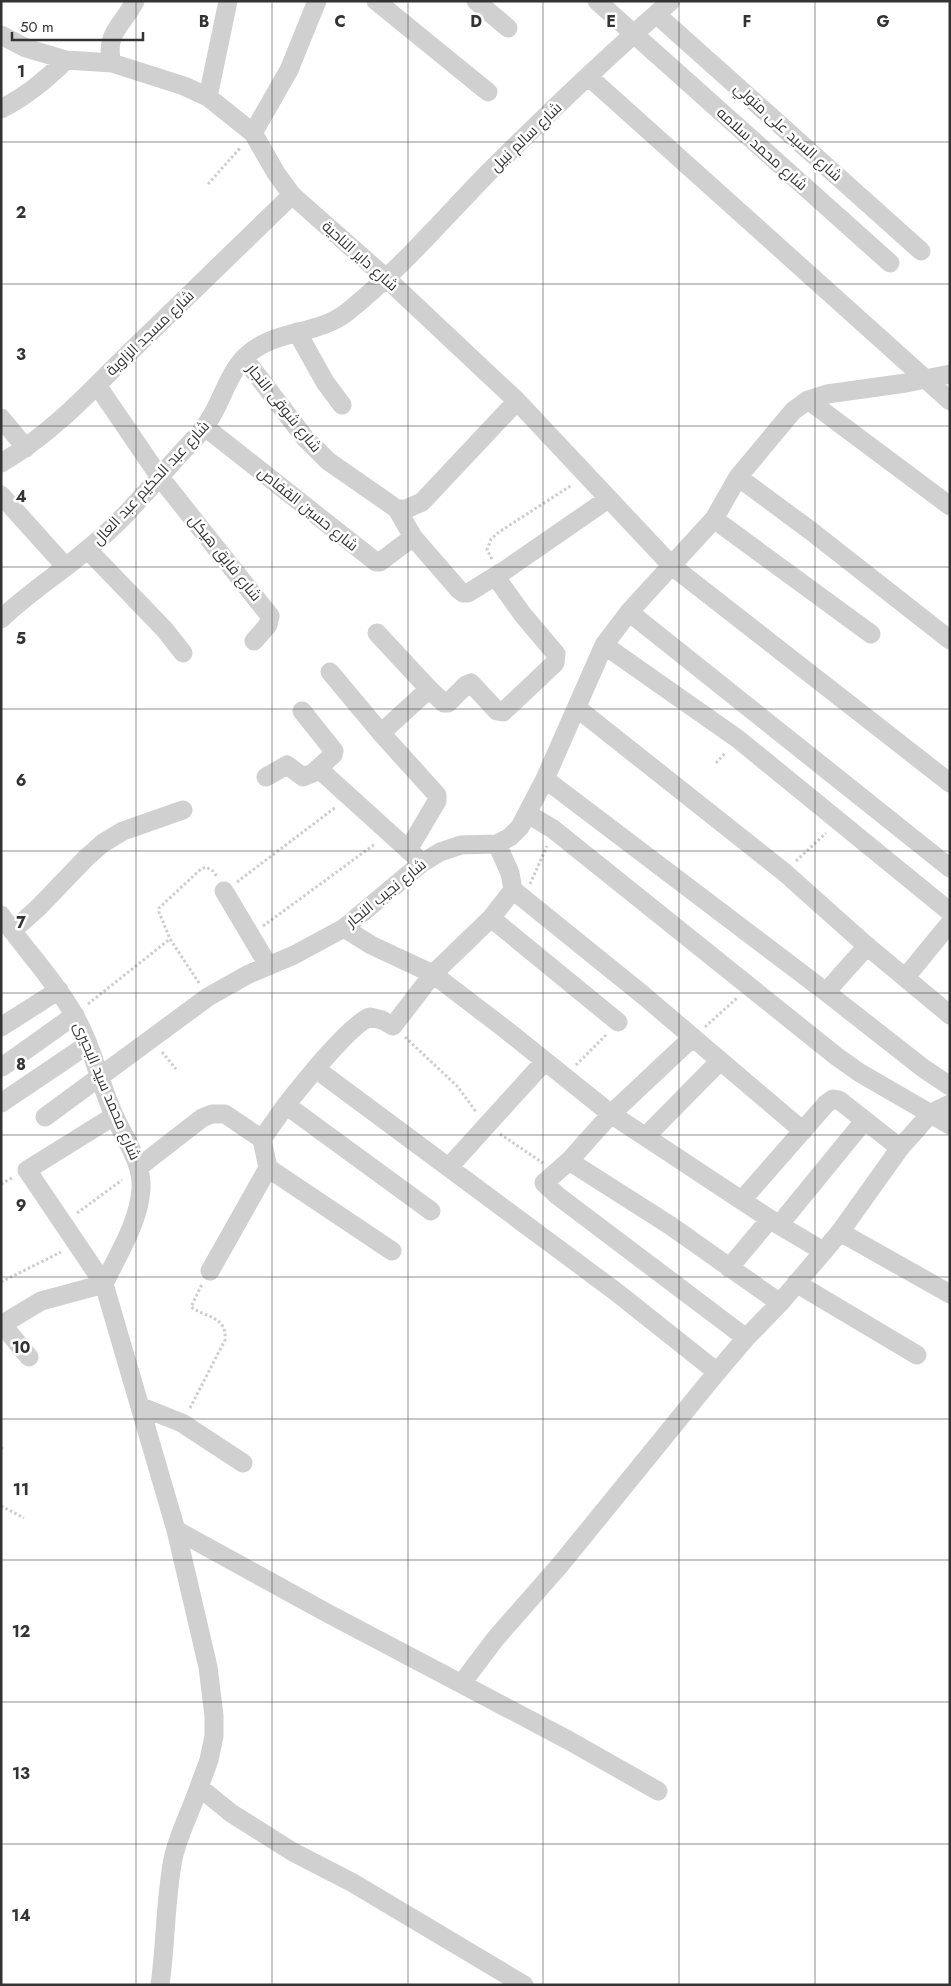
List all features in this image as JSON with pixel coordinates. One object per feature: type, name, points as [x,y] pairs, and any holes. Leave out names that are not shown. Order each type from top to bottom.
[{"type":"street","points":[[112,63],[109,51],[111,38],[128,15],[135,1]]},
{"type":"street","points":[[208,97],[228,1]]},
{"type":"street","points":[[253,133],[289,70],[316,1]]},
{"type":"street","points":[[376,1],[488,92]]},
{"type":"street","points":[[476,1],[508,28]]},
{"type":"street","name":"شارع محمد سلامه","points":[[597,1],[890,264]]},
{"type":"street","name":"شارع سالم نبيل","points":[[386,278],[513,148],[671,1]]},
{"type":"street","name":"شارع السيد على متولي","points":[[656,14],[921,251]]},
{"type":"street","name":"شارع داير الناحية","points":[[1,35],[26,48],[66,60],[112,63],[184,86],[208,97],[253,133],[276,173],[292,195],[386,278],[517,401],[672,566],[950,783]]},
{"type":"street","points":[[1,109],[22,98],[45,81],[66,60]]},
{"type":"street","points":[[589,77],[950,401]]},
{"type":"street","name":"شارع مسجد الزاوية","points":[[1,463],[26,448],[97,385],[292,195]]},
{"type":"street","name":"شارع عبد الحكيم عبد العال","points":[[1,619],[65,566],[88,550],[137,502],[205,427],[244,358],[255,348],[268,340],[326,324],[345,314],[386,278]]},
{"type":"street","points":[[297,332],[310,358],[342,405]]},
{"type":"street","name":"شارع شوقى النجار","points":[[244,358],[294,426],[316,450],[397,509]]},
{"type":"street","points":[[803,1131],[693,1037],[518,894],[497,844],[510,837],[520,827],[528,814],[546,778],[604,645],[614,629],[714,519],[738,477],[786,418],[808,400],[847,390],[950,374]]},
{"type":"street","points":[[97,385],[159,476]]},
{"type":"street","points":[[808,400],[950,506]]},
{"type":"street","points":[[517,401],[422,502],[406,509],[397,509],[413,537],[463,593],[473,591],[608,498]]},
{"type":"street","points":[[1,418],[26,448]]},
{"type":"street","name":"شارع حسين القفاص","points":[[205,427],[376,562],[380,562],[413,537]]},
{"type":"street","name":"شارع فايق هيكل","points":[[159,476],[270,616],[268,625],[254,641]]},
{"type":"street","points":[[738,477],[950,640]]},
{"type":"street","points":[[1,495],[65,566]]},
{"type":"street","points":[[714,519],[871,634]]},
{"type":"street","points":[[88,550],[165,630],[183,653]]},
{"type":"street","points":[[377,633],[442,701],[448,703],[470,683],[497,711],[506,711],[555,663],[556,659],[553,650],[523,615],[498,580],[500,572]]},
{"type":"street","points":[[629,612],[950,868]]},
{"type":"street","points":[[604,645],[738,739],[838,822],[948,909],[905,978]]},
{"type":"street","points":[[315,771],[323,772],[415,856],[437,802],[437,795],[381,733],[330,672]]},
{"type":"street","points":[[381,733],[426,691],[430,690]]},
{"type":"street","points":[[577,708],[784,872],[867,946],[950,1015]]},
{"type":"street","points":[[266,777],[287,765],[303,777],[315,771],[333,755],[334,751],[302,711]]},
{"type":"street","points":[[738,739],[761,718]]},
{"type":"street","points":[[546,778],[923,1068],[950,1086]]},
{"type":"street","points":[[12,931],[104,843],[123,831],[183,810]]},
{"type":"street","points":[[528,814],[553,829],[852,1067],[950,1125]]},
{"type":"street","name":"شارع نجيب النجار","points":[[45,1117],[208,997],[227,985],[294,955],[344,928],[415,856],[440,852],[461,845],[497,844]]},
{"type":"street","points":[[224,891],[268,965]]},
{"type":"street","points":[[262,1139],[286,1105],[351,1031],[370,1017],[382,1020],[393,1026],[433,974],[518,894]]},
{"type":"street","name":"شارع محمد سيد البحيرى","points":[[1,915],[59,990],[75,1015],[114,1116],[139,1167],[141,1187],[139,1206],[104,1284]]},
{"type":"street","points":[[491,918],[618,1022]]},
{"type":"street","points":[[344,928],[371,945],[433,974],[611,1114],[774,1222],[823,1252]]},
{"type":"street","points":[[826,992],[867,946]]},
{"type":"street","points":[[1,1027],[59,990]]},
{"type":"street","points":[[2,1067],[75,1015]]},
{"type":"street","points":[[693,1037],[611,1114],[562,1166],[544,1182],[550,1190],[746,1338]]},
{"type":"street","points":[[1,1103],[87,1045]]},
{"type":"street","points":[[449,1167],[545,1061]]},
{"type":"street","points":[[646,1136],[720,1061]]},
{"type":"street","points":[[316,1069],[615,1292],[717,1372]]},
{"type":"street","points":[[742,1200],[826,1104],[834,1099],[839,1100],[900,1148]]},
{"type":"street","points":[[462,1683],[496,1638],[560,1565],[717,1372],[746,1338],[780,1303],[840,1232],[900,1148],[931,1113],[950,1104]]},
{"type":"street","points":[[286,1105],[431,1211]]},
{"type":"street","points":[[139,1167],[202,1118],[212,1114],[225,1114],[262,1139],[268,1168],[210,1271]]},
{"type":"street","points":[[114,1116],[27,1170],[104,1284],[142,1407],[176,1530],[208,1667],[214,1716],[214,1736],[209,1760],[174,1857],[160,1985]]},
{"type":"street","points":[[729,1268],[774,1222],[864,1120]]},
{"type":"street","points":[[562,1166],[671,1226],[780,1303]]},
{"type":"street","points":[[268,1168],[392,1250]]},
{"type":"street","points":[[840,1232],[950,1294]]},
{"type":"street","points":[[796,1283],[917,1355]]},
{"type":"street","points":[[29,1357],[2,1324],[41,1301],[104,1284]]},
{"type":"street","points":[[142,1407],[182,1423],[244,1464]]},
{"type":"street","points":[[176,1530],[328,1614],[568,1740],[658,1791]]},
{"type":"street","points":[[199,1787],[231,1814],[292,1852],[353,1883],[524,1985]]},
{"type":"path","points":[[208,184],[253,133]]},
{"type":"path","points":[[500,572],[487,550],[491,539],[587,476]]},
{"type":"path","points":[[208,997],[170,939],[159,908],[206,867],[213,870],[224,891],[351,797]]},
{"type":"path","points":[[784,872],[838,822]]},
{"type":"path","points":[[518,894],[553,829]]},
{"type":"path","points":[[250,936],[389,833]]},
{"type":"path","points":[[75,1015],[170,939]]},
{"type":"path","points":[[693,1037],[751,986]]},
{"type":"path","points":[[566,1077],[618,1022]]},
{"type":"path","points":[[393,1026],[458,1087],[486,1125],[562,1166]]},
{"type":"path","points":[[64,1223],[139,1167]]},
{"type":"path","points":[[1,1282],[77,1244]]},
{"type":"path","points":[[182,1423],[224,1340],[225,1331],[221,1322],[192,1308],[191,1305],[210,1271]]},
{"type":"path","points":[[1,1506],[24,1518]]}]
